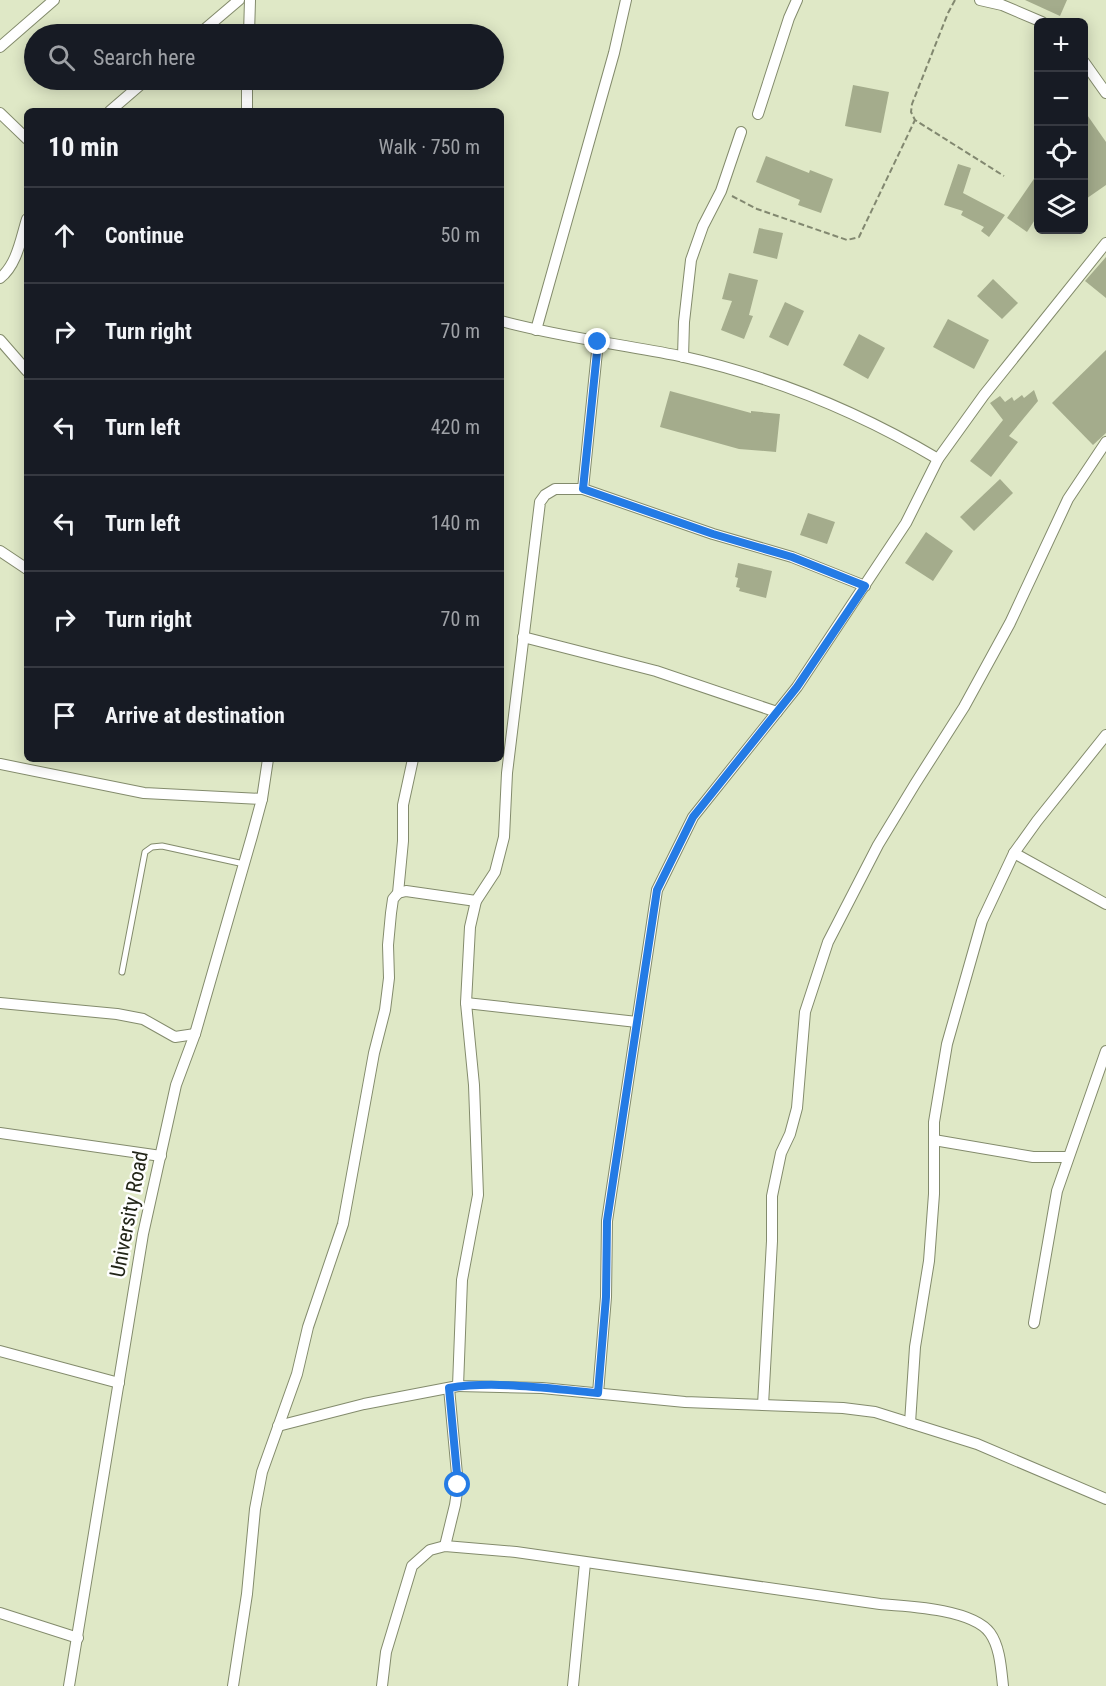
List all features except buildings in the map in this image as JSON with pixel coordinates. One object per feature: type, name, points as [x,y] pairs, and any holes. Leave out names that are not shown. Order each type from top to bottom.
[{"type":"street","points":[[26,24],[54,0]]},
{"type":"street","points":[[211,24],[239,0]]},
{"type":"street","points":[[249,24],[250,0]]},
{"type":"street","points":[[536,330],[614,53],[626,0]]},
{"type":"street","points":[[758,114],[797,0]]},
{"type":"street","points":[[980,0],[1002,5],[1035,18]]},
{"type":"street","points":[[0,47],[24,26]]},
{"type":"street","points":[[1088,69],[1106,93]]},
{"type":"street","points":[[113,108],[134,90]]},
{"type":"street","points":[[247,90],[247,108]]},
{"type":"street","points":[[0,113],[24,136]]},
{"type":"street","points":[[682,357],[691,260],[703,226],[721,191],[741,132]]},
{"type":"street","points":[[0,278],[7,272],[17,252],[24,229]]},
{"type":"street","points":[[598,1393],[606,1297],[607,1221],[657,890],[693,817],[797,687],[906,524],[938,459],[984,394],[1106,243]]},
{"type":"street","points":[[504,322],[536,330],[682,357],[773,383],[864,417],[938,459]]},
{"type":"street","points":[[0,340],[24,368]]},
{"type":"street","points":[[583,489],[598,342]]},
{"type":"street","points":[[763,1405],[772,1241],[772,1196],[781,1153],[790,1134],[797,1107],[805,1012],[828,942],[878,845],[964,707],[1010,623],[1068,499],[1106,442]]},
{"type":"street","points":[[445,1546],[458,1485],[454,1387],[462,1280],[478,1195],[475,1096],[466,1004],[470,927],[476,901],[495,873],[504,837],[507,773],[540,502],[545,495],[555,489],[583,489],[713,534],[792,557],[865,586]]},
{"type":"street","points":[[0,551],[24,567]]},
{"type":"street","points":[[523,637],[656,671],[777,712]]},
{"type":"street","points":[[910,1423],[915,1347],[929,1261],[934,1194],[934,1122],[947,1044],[982,921],[1014,853],[1106,735]]},
{"type":"street","name":"University Road","points":[[69,1686],[143,1234],[176,1086],[195,1034],[244,864],[262,800],[268,762]]},
{"type":"street","points":[[232,1686],[247,1594],[255,1509],[262,1472],[297,1374],[309,1327],[343,1224],[374,1053],[385,1010],[389,978],[388,945],[391,913],[393,899],[398,893],[404,841],[404,805],[412,762]]},
{"type":"street","points":[[0,764],[144,793],[262,800]]},
{"type":"street","points":[[1014,853],[1106,904]]},
{"type":"street","points":[[398,893],[406,891],[476,901]]},
{"type":"street","points":[[0,1003],[117,1014],[143,1019],[176,1037],[195,1034]]},
{"type":"street","points":[[466,1004],[637,1022]]},
{"type":"street","points":[[1034,1323],[1057,1191],[1106,1051]]},
{"type":"street","points":[[0,1133],[161,1156]]},
{"type":"street","points":[[934,1140],[1014,1155],[1068,1157]]},
{"type":"street","points":[[0,1351],[119,1383]]},
{"type":"street","points":[[278,1425],[363,1404],[454,1387],[503,1386],[685,1402],[843,1408],[875,1412],[945,1432],[1106,1498]]},
{"type":"street","points":[[382,1686],[387,1652],[412,1566],[430,1550],[445,1546],[516,1552],[880,1604],[927,1607],[966,1617],[989,1631],[998,1650],[1003,1686]]},
{"type":"street","points":[[573,1686],[585,1563]]},
{"type":"street","points":[[0,1613],[78,1638]]},
{"type":"lane","points":[[122,972],[145,852],[152,847],[162,846],[244,864]]},
{"type":"path","points":[[955,0],[912,104],[911,112],[915,120],[1004,176]]},
{"type":"path","points":[[721,191],[757,209],[847,240],[859,237],[915,120]]},
{"type":"route","points":[[458,1485],[449,1388],[479,1385],[598,1393],[606,1297],[607,1221],[657,890],[693,817],[797,687],[865,586],[792,557],[713,534],[583,489],[598,342]]}]
